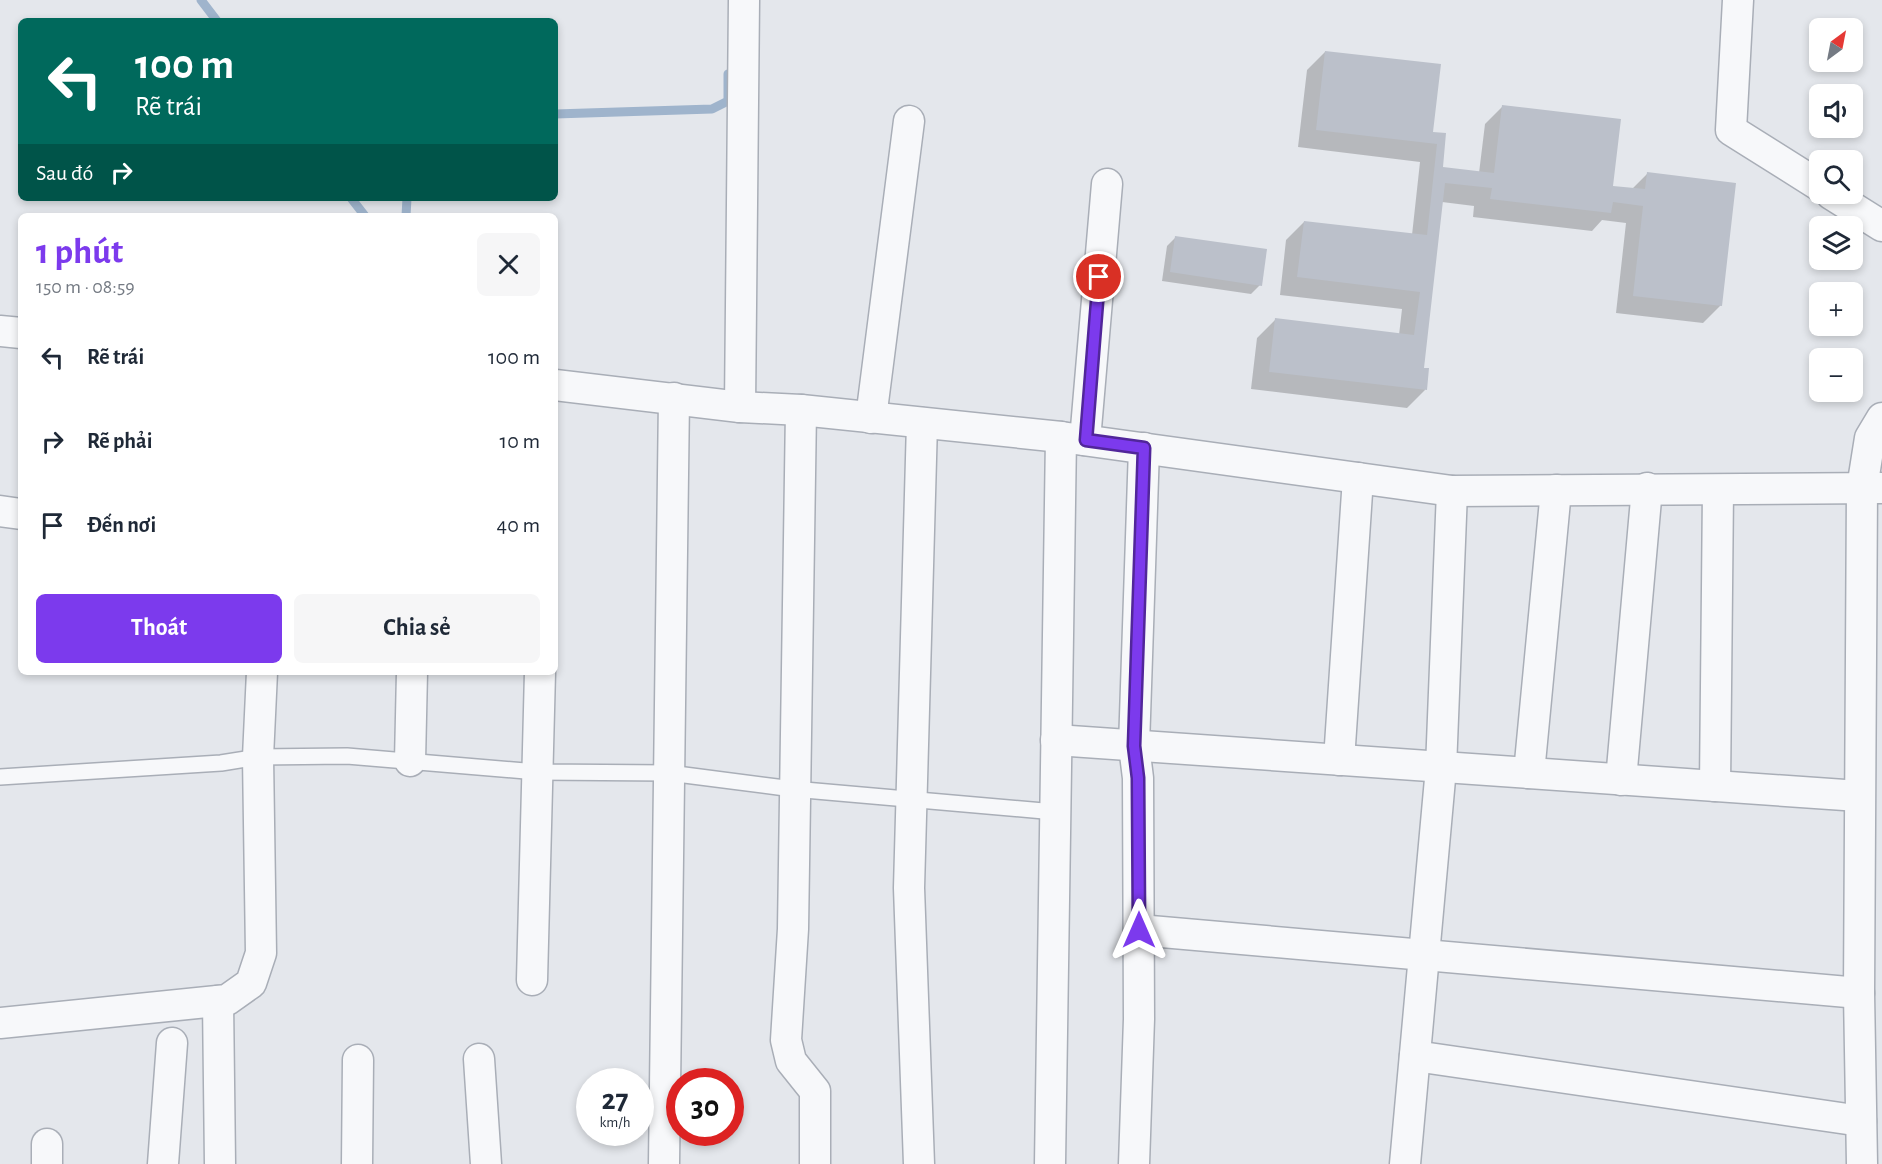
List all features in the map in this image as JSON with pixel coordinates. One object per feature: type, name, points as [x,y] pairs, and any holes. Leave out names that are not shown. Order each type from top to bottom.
[{"type":"street","points":[[740,407],[744,0]]},
{"type":"street","points":[[1738,0],[1731,130],[1809,179]]},
{"type":"street","points":[[871,418],[909,121]]},
{"type":"street","points":[[1050,1164],[1056,740],[1073,438],[1107,184]]},
{"type":"street","points":[[1847,204],[1882,226]]},
{"type":"street","points":[[0,332],[18,333]]},
{"type":"street","points":[[558,385],[740,407],[801,410],[1073,438],[1452,491],[1872,488]]},
{"type":"street","points":[[664,1164],[674,398]]},
{"type":"street","points":[[801,410],[793,789],[793,929],[786,1040],[791,1061],[815,1091],[815,1164]]},
{"type":"street","points":[[1862,1164],[1861,1121],[1871,1082],[1859,993],[1859,796],[1872,488],[1870,438],[1882,418]]},
{"type":"street","points":[[919,1164],[909,888],[922,423]]},
{"type":"street","points":[[1134,1164],[1139,930],[1138,778],[1134,746],[1144,448]]},
{"type":"street","points":[[1339,760],[1358,478]]},
{"type":"street","points":[[1621,780],[1647,488]]},
{"type":"street","points":[[1529,773],[1556,490]]},
{"type":"street","points":[[1715,786],[1718,490]]},
{"type":"street","points":[[1405,1164],[1441,768],[1452,491]]},
{"type":"street","points":[[0,512],[18,514]]},
{"type":"street","points":[[0,1023],[227,1000],[251,983],[261,953],[258,757],[262,675]]},
{"type":"street","points":[[410,761],[412,675]]},
{"type":"street","points":[[532,980],[540,675]]},
{"type":"street","points":[[1056,740],[1859,796]]},
{"type":"street","points":[[1139,930],[1859,993]]},
{"type":"street","points":[[218,1001],[220,1164]]},
{"type":"street","points":[[163,1164],[172,1043]]},
{"type":"street","points":[[1414,1056],[1861,1121]]},
{"type":"street","points":[[479,1059],[486,1164]]},
{"type":"street","points":[[357,1164],[358,1060]]},
{"type":"lane","points":[[0,777],[221,763],[258,757],[348,756],[537,772],[669,773],[793,789],[1055,812]]},
{"type":"building","points":[[1325,51],[1441,64],[1433,132],[1446,133],[1443,167],[1494,173],[1502,105],[1621,119],[1613,186],[1645,189],[1647,172],[1736,183],[1722,306],[1633,296],[1643,206],[1613,202],[1611,213],[1490,199],[1492,188],[1445,183],[1424,368],[1429,368],[1427,390],[1269,372],[1275,318],[1414,335],[1420,292],[1297,277],[1304,221],[1427,235],[1437,144],[1316,130]]},
{"type":"building","points":[[1175,236],[1267,249],[1262,286],[1170,272]]},
{"type":"waterway","points":[[201,0],[215,18]]},
{"type":"waterway","points":[[558,114],[712,109],[728,101],[728,74]]},
{"type":"waterway","points":[[353,201],[363,213]]},
{"type":"waterway","points":[[406,213],[407,201]]},
{"type":"route","points":[[1099,277],[1086,440],[1144,448],[1134,746],[1138,778],[1139,930]]}]
